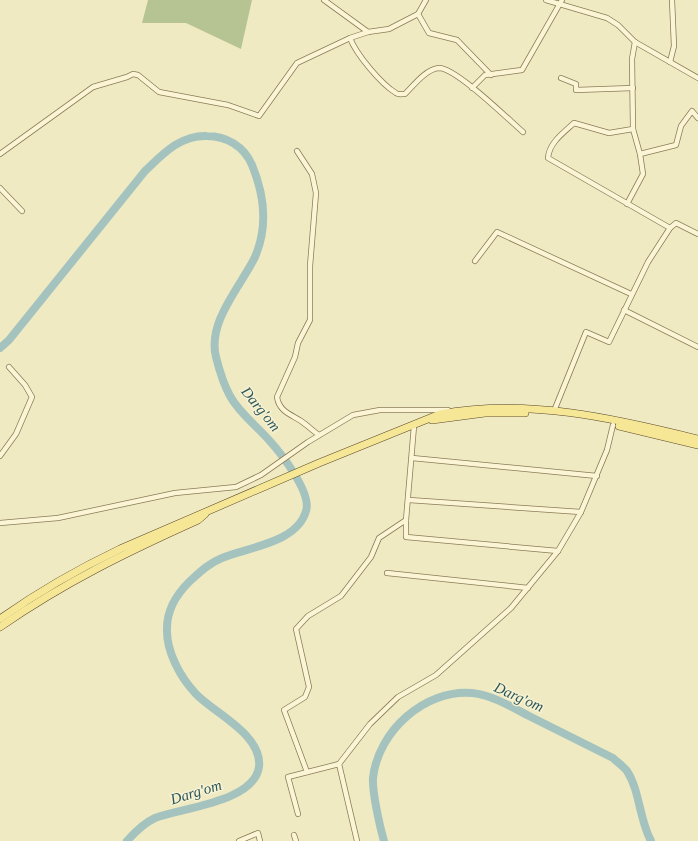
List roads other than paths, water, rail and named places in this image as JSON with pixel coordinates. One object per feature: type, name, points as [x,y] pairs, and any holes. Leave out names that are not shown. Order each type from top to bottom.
[{"type":"main road","points":[[0,618],[46,588],[88,564],[196,515],[207,512],[319,463],[430,420],[440,414],[462,410],[499,408],[554,411],[641,425],[698,439]]},
{"type":"main road","points":[[430,420],[485,413],[556,414],[613,425],[698,445]]},
{"type":"main road","points":[[0,627],[64,585],[128,551],[198,520],[207,512]]},
{"type":"street","points":[[324,0],[368,32]]},
{"type":"street","points":[[0,154],[93,87],[133,74],[138,75],[159,92],[228,105],[260,116],[297,63],[350,38],[368,32],[389,29],[418,14],[426,0]]},
{"type":"street","points":[[546,0],[558,2],[607,18],[618,25],[635,42],[698,76]]},
{"type":"street","points":[[670,62],[674,46],[672,0]]},
{"type":"street","points":[[472,88],[485,75],[522,70],[558,2]]},
{"type":"street","points":[[418,14],[429,33],[457,40],[491,75]]},
{"type":"street","points":[[350,38],[353,45],[369,68],[396,93],[405,94],[431,70],[440,68],[459,77],[523,132]]},
{"type":"street","points":[[627,204],[641,180],[642,174],[640,154],[633,129],[632,59],[635,42]]},
{"type":"street","points":[[560,78],[576,84],[576,90],[633,88]]},
{"type":"street","points":[[640,154],[676,145],[681,126],[692,111],[698,118]]},
{"type":"street","points":[[633,129],[609,133],[574,123],[555,141],[548,153],[548,158],[670,228]]},
{"type":"street","points":[[297,151],[312,174],[316,194],[310,266],[310,320],[298,343],[295,357],[277,397],[278,404],[282,410],[301,421],[319,435]]},
{"type":"street","points":[[0,188],[22,211]]},
{"type":"street","points":[[554,411],[586,332],[609,342],[631,294],[670,228],[676,223],[698,234]]},
{"type":"street","points":[[475,261],[497,232],[631,294]]},
{"type":"street","points":[[624,310],[698,347]]},
{"type":"street","points":[[0,456],[16,434],[32,397],[25,385],[9,367]]},
{"type":"street","points":[[0,523],[58,518],[169,494],[226,489],[248,483],[308,442],[353,415],[380,410],[462,410]]},
{"type":"street","points":[[298,814],[288,777],[339,764],[370,724],[398,697],[436,675],[511,608],[558,551],[581,512],[597,476],[613,425]]},
{"type":"street","points":[[414,426],[409,500],[406,520],[406,537],[558,551]]},
{"type":"street","points":[[412,458],[597,476]]},
{"type":"street","points":[[409,500],[581,512]]},
{"type":"street","points":[[307,772],[284,710],[305,697],[309,688],[296,629],[308,616],[341,596],[372,557],[379,538],[406,520]]},
{"type":"street","points":[[387,573],[528,588]]},
{"type":"street","points":[[339,764],[357,841]]},
{"type":"street","points":[[239,841],[258,833],[260,841]]},
{"type":"street","points":[[294,835],[296,841]]},
{"type":"waterway","name":"Darg'om","points":[[0,348],[9,340],[145,171],[165,152],[180,142],[188,139],[214,136],[234,143],[249,158],[256,176],[262,199],[262,234],[255,257],[227,305],[216,331],[216,357],[220,372],[228,392],[234,402],[243,414],[274,445],[300,484],[307,503],[306,511],[301,522],[293,530],[282,537],[258,547],[222,558],[204,568],[180,592],[173,603],[167,621],[167,637],[169,646],[175,663],[185,680],[196,694],[236,726],[246,735],[253,745],[258,755],[259,767],[254,779],[244,788],[231,796],[198,807],[155,818],[147,822],[127,841]]},
{"type":"waterway","name":"Darg'om","points":[[384,841],[378,819],[373,784],[377,761],[384,744],[394,729],[407,716],[421,706],[437,698],[454,694],[472,693],[487,696],[502,702],[613,758],[627,771],[635,787],[644,824],[651,841]]}]
